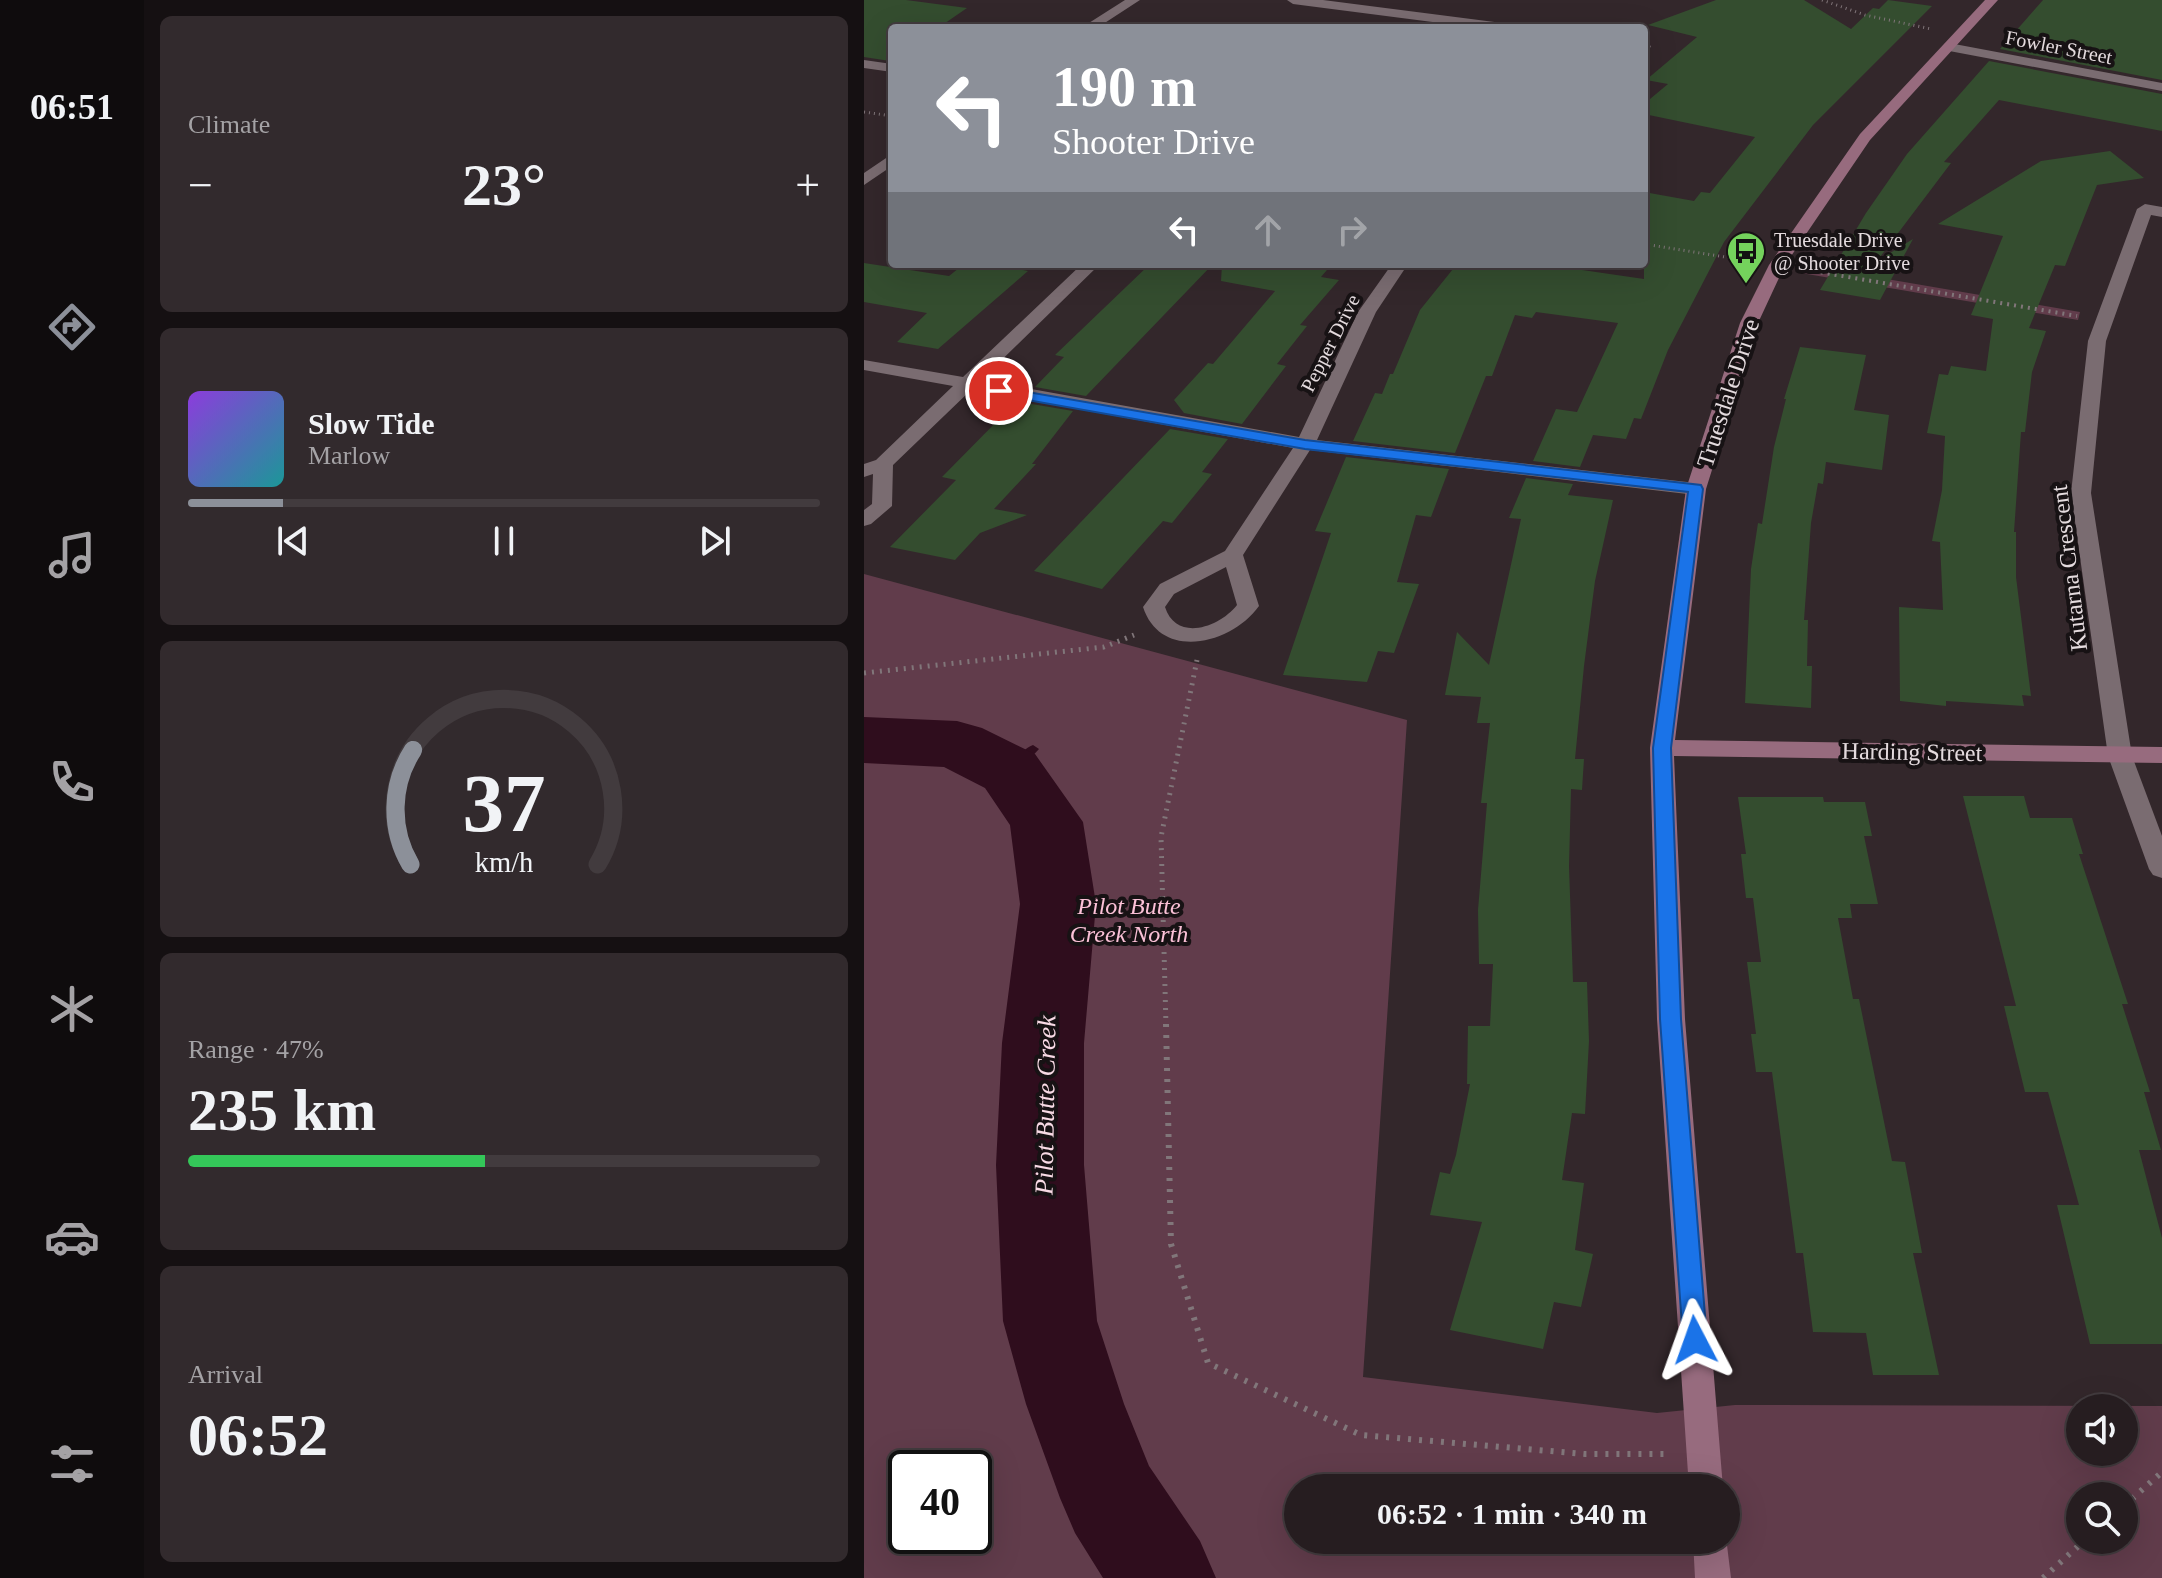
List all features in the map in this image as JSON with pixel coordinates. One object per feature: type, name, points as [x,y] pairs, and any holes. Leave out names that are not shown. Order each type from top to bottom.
[{"type":"street","points":[[1095,24],[1134,0]]},
{"type":"street","points":[[1293,0],[1480,24]]},
{"type":"street","name":"Truesdale Drive","points":[[1705,1474],[1671,1019],[1662,748],[1696,489],[1749,323],[1777,265],[1865,137],[1992,0]]},
{"type":"street","points":[[1374,24],[1390,12]]},
{"type":"street","name":"Fowler Street","points":[[1954,41],[2162,87]]},
{"type":"street","points":[[864,64],[888,67]]},
{"type":"street","points":[[864,180],[888,162]]},
{"type":"street","name":"Kutarna Crescent","points":[[2162,212],[2145,209],[2097,341],[2081,493],[2120,756],[2162,869]]},
{"type":"street","points":[[864,520],[882,506],[874,468],[968,385],[1088,268]]},
{"type":"street","name":"Pepper Drive","points":[[1233,555],[1305,444],[1367,312],[1397,268]]},
{"type":"street","points":[[864,365],[1305,444],[1696,489]]},
{"type":"street","points":[[1233,555],[1248,606],[1241,619],[1230,627],[1200,635],[1184,634],[1161,624],[1155,616],[1154,607],[1167,589],[1233,555]]},
{"type":"street","name":"Harding Street","points":[[1662,748],[2162,755]]},
{"type":"street","points":[[1711,1554],[1713,1578]]},
{"type":"path","points":[[1822,0],[1954,41]]},
{"type":"path","points":[[864,112],[888,115]]},
{"type":"path","points":[[1648,245],[1742,259]]},
{"type":"path","points":[[1803,269],[2103,321]]},
{"type":"path","points":[[864,673],[1104,647],[1161,624]]},
{"type":"path","points":[[1200,635],[1195,679],[1161,837],[1171,1244],[1208,1363],[1361,1435],[1585,1454],[1704,1454]]},
{"type":"path","points":[[2138,1493],[2162,1472]]},
{"type":"path","points":[[2043,1578],[2070,1554]]},
{"type":"green space","points":[[1805,265],[2080,312],[2078,320],[1801,273]]},
{"type":"green space","name":"Pilot Butte Creek North","points":[[864,574],[1407,720],[1363,1377],[1657,1413],[1735,1405],[2066,1406],[2066,1466],[2138,1466],[2138,1406],[2162,1406],[2162,1578],[864,1578]]},
{"type":"building","points":[[864,0],[906,0],[967,8],[944,24],[888,24],[888,61],[864,57]]},
{"type":"building","points":[[1716,0],[1804,0],[1851,29],[1873,8],[1879,9],[1888,0],[1932,6],[1813,125],[1724,242],[1668,350],[1641,419],[1634,418],[1626,439],[1593,435],[1580,467],[1533,461],[1556,409],[1577,412],[1618,323],[1536,312],[1532,318],[1515,315],[1492,376],[1486,376],[1455,453],[1353,441],[1375,393],[1382,394],[1390,374],[1393,374],[1420,310],[1454,268],[1568,268],[1644,279],[1644,268],[1648,268],[1648,193],[1694,201],[1701,192],[1710,193],[1755,137],[1648,115],[1648,101],[1668,84],[1648,78],[1697,37],[1648,25]]},
{"type":"building","points":[[2043,0],[2162,0],[2162,80],[2000,49]]},
{"type":"building","points":[[1989,61],[2162,94],[2162,131],[1999,100],[1944,162],[1951,163],[1877,261],[1913,239],[1880,300],[1820,290],[1866,213],[1907,154]]},
{"type":"building","points":[[2110,151],[2144,178],[2097,185],[2065,266],[2055,265],[2029,328],[2046,331],[2032,372],[2025,432],[2021,432],[2014,532],[2016,577],[2031,696],[2022,695],[2024,706],[1946,701],[1946,706],[1900,701],[1899,607],[1943,610],[1940,542],[1932,541],[1942,490],[1945,436],[1927,433],[1939,374],[1948,375],[1951,366],[1986,371],[1993,319],[1971,315],[2003,236],[1938,224],[2041,161]]},
{"type":"building","points":[[864,263],[949,276],[959,268],[1028,271],[938,349],[897,342],[927,313],[864,302]]},
{"type":"building","points":[[1146,268],[1209,268],[1086,396],[1035,387],[1064,357],[1055,355]]},
{"type":"building","points":[[1222,268],[1329,268],[1321,277],[1339,280],[1300,325],[1307,326],[1277,364],[1286,366],[1242,424],[1184,413],[1174,400],[1208,363],[1213,364],[1275,291],[1221,281]]},
{"type":"building","points":[[1800,347],[1866,355],[1854,410],[1889,415],[1882,470],[1826,462],[1823,484],[1818,483],[1811,523],[1804,620],[1808,620],[1807,666],[1812,666],[1811,708],[1745,703],[1751,569],[1758,523],[1762,524],[1784,399]]},
{"type":"building","points":[[1020,402],[1073,411],[1032,464],[1036,464],[994,509],[1027,515],[980,533],[955,560],[890,547],[956,480],[942,477],[1008,410]]},
{"type":"building","points":[[1170,429],[1228,439],[1202,472],[1212,474],[1172,523],[1163,521],[1102,589],[1034,571]]},
{"type":"building","points":[[1346,457],[1449,469],[1431,517],[1416,515],[1397,582],[1419,584],[1394,653],[1378,651],[1367,682],[1283,675],[1331,533],[1315,531]]},
{"type":"building","points":[[1526,478],[1573,484],[1568,495],[1613,500],[1595,581],[1584,666],[1575,759],[1584,759],[1582,790],[1571,789],[1569,866],[1573,982],[1587,982],[1589,1041],[1585,1114],[1572,1113],[1562,1180],[1584,1183],[1575,1250],[1593,1254],[1581,1307],[1554,1302],[1543,1349],[1450,1330],[1482,1222],[1430,1215],[1440,1172],[1450,1174],[1456,1155],[1470,1084],[1467,1084],[1468,1026],[1490,1026],[1493,964],[1479,964],[1478,910],[1487,803],[1481,803],[1490,723],[1477,723],[1481,697],[1445,695],[1457,632],[1489,665],[1521,519],[1509,518]]},
{"type":"building","points":[[1963,796],[2024,796],[2030,818],[2072,818],[2083,854],[2079,854],[2128,1004],[2122,1004],[2150,1092],[2144,1092],[2161,1150],[2139,1150],[2162,1238],[2162,1344],[2090,1344],[2057,1205],[2079,1205],[2048,1092],[2025,1092],[2004,1006],[2016,1006]]},
{"type":"building","points":[[1738,797],[1823,797],[1824,802],[1865,802],[1872,836],[1864,836],[1878,904],[1850,904],[1852,918],[1838,918],[1853,999],[1859,999],[1892,1161],[1905,1162],[1922,1253],[1913,1253],[1939,1375],[1873,1375],[1866,1333],[1813,1332],[1803,1253],[1796,1253],[1772,1072],[1756,1072],[1751,1034],[1756,1034],[1747,962],[1761,962],[1753,898],[1746,898],[1741,854],[1746,854]]},
{"type":"waterway","name":"Pilot Butte Creek","points":[[864,740],[957,744],[1010,771],[1046,822],[1058,904],[1043,1043],[1040,1165],[1050,1321],[1075,1404],[1111,1498],[1163,1578]]},
{"type":"waterway","points":[[1014,777],[1020,762],[1033,749]]},
{"type":"place","name":"Truesdale Drive @ Shooter Drive","points":[[1746,285]]},
{"type":"route","points":[[999,391],[1305,444],[1696,489],[1662,748],[1671,1019],[1695,1340]]}]
